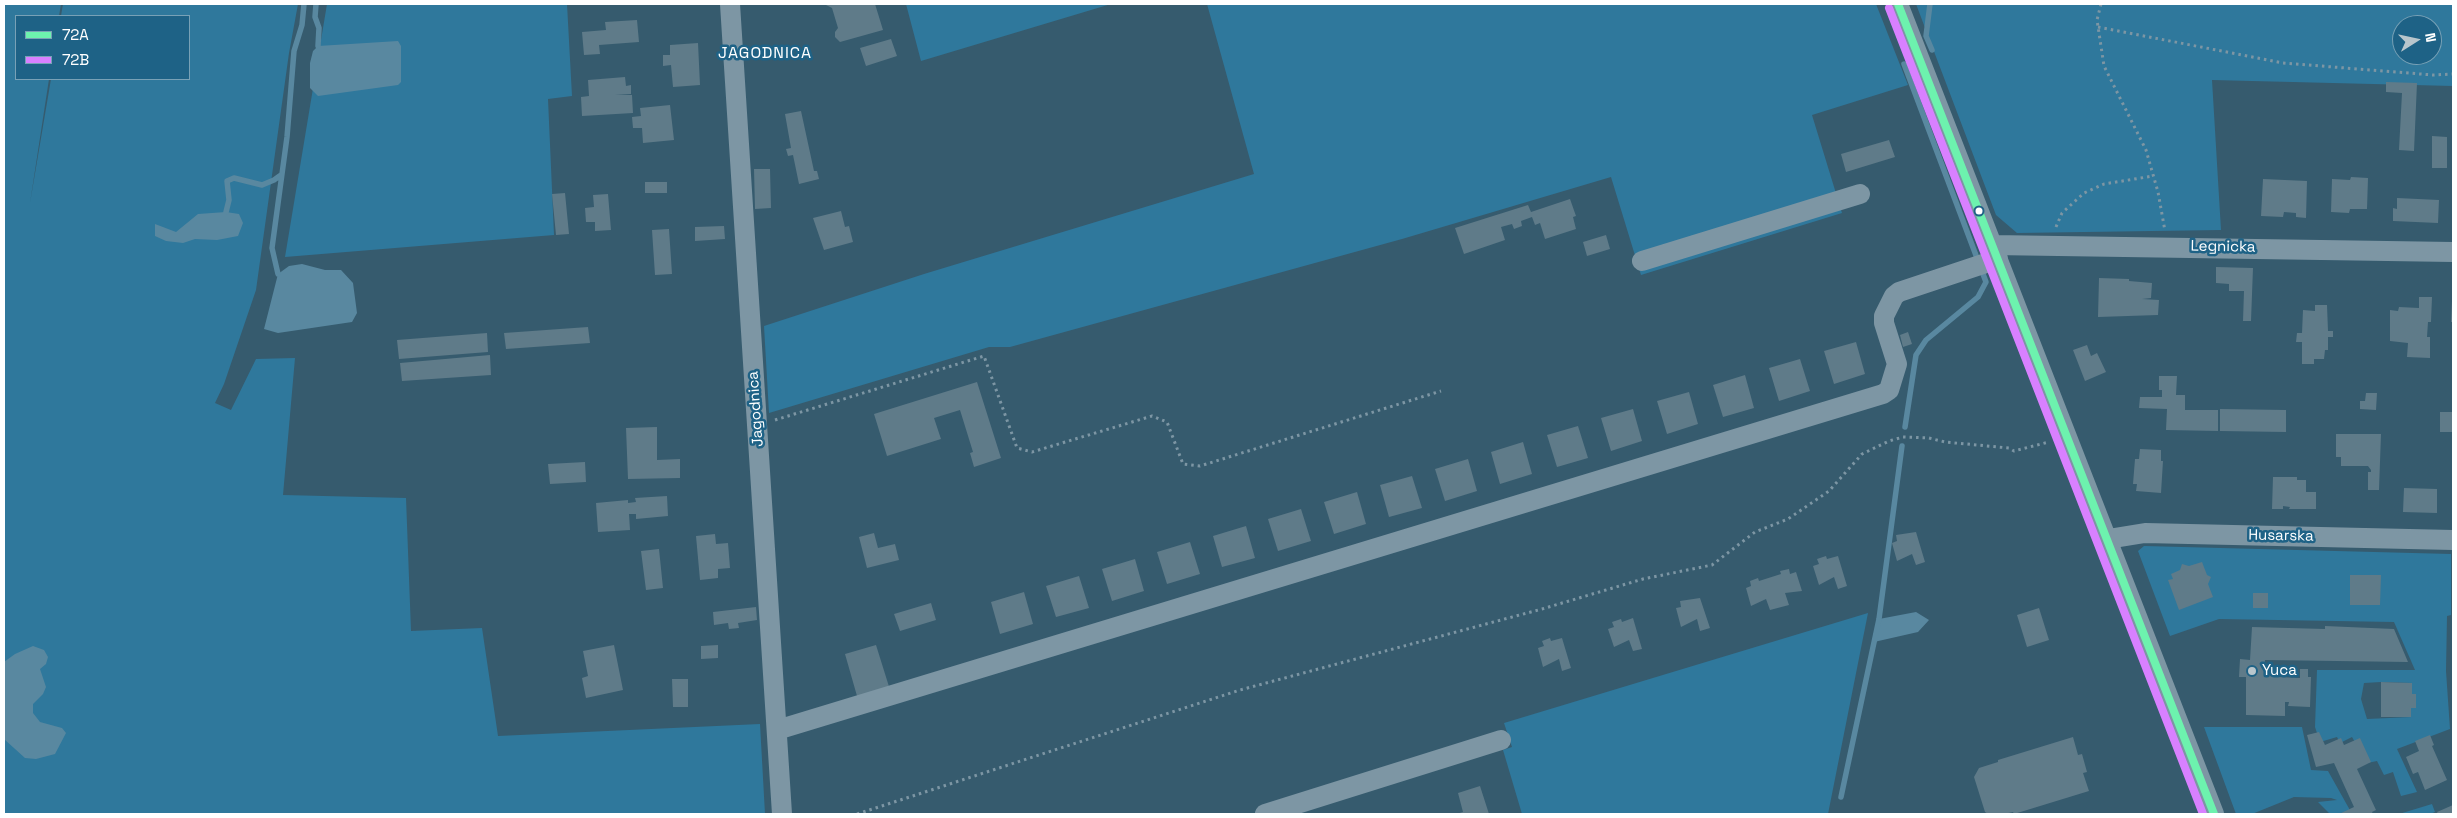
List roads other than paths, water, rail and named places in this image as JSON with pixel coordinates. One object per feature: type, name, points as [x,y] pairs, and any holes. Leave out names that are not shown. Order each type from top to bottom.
[{"type":"street","name":"Jagodnica","points":[[730,4],[782,814]]},
{"type":"street","points":[[1898,4],[1987,259],[2073,449],[2214,814]]},
{"type":"street","points":[[1642,261],[1860,194]]},
{"type":"street","name":"Legnicka","points":[[777,730],[1883,394],[1889,390],[1897,364],[1884,323],[1884,316],[1894,296],[1898,292],[1987,259],[2047,245],[2453,252]]},
{"type":"street","name":"Husarska","points":[[2108,539],[2145,534],[2453,540]]},
{"type":"street","points":[[1265,814],[1500,740]]},
{"type":"waterway","points":[[278,274],[272,248],[287,137],[294,51],[302,25],[304,4]]},
{"type":"waterway","points":[[316,4],[315,17],[319,28],[318,46]]},
{"type":"waterway","points":[[1930,4],[1926,36],[1932,50]]},
{"type":"waterway","points":[[1904,64],[1986,282],[1978,297],[1926,340],[1916,355],[1905,427]]},
{"type":"waterway","points":[[226,212],[229,200],[227,181],[234,178],[262,185],[281,175]]},
{"type":"waterway","points":[[1841,797],[1879,619],[1902,446]]},
{"type":"place","name":"Yuca","points":[[2252,671]]},
{"type":"district","name":"JAGODNICA","points":[[765,54]]}]
